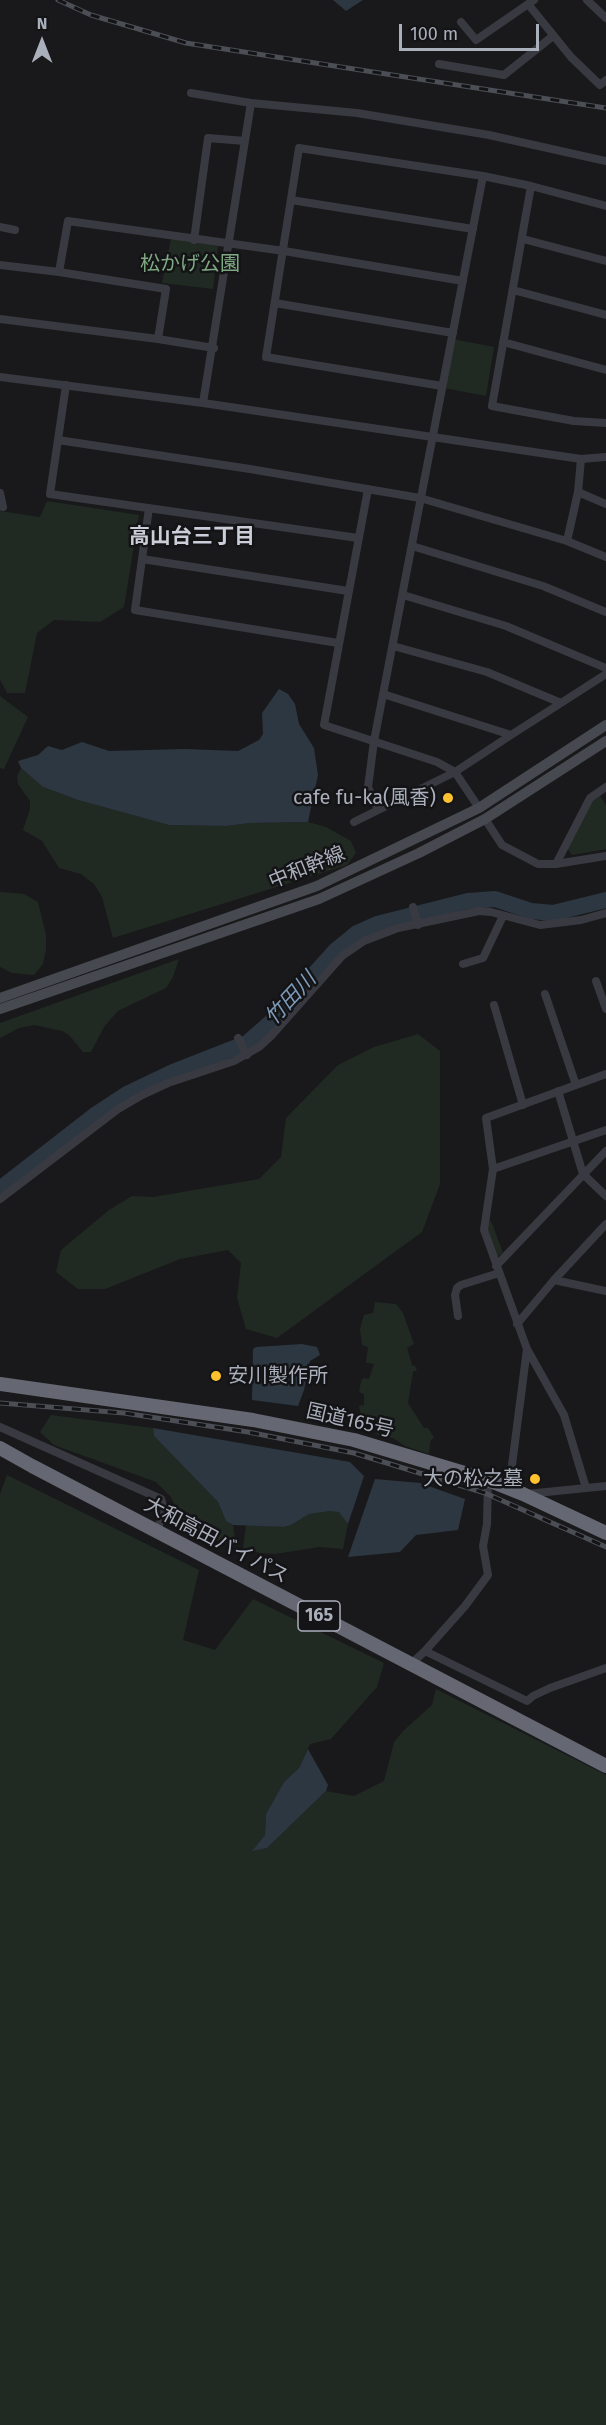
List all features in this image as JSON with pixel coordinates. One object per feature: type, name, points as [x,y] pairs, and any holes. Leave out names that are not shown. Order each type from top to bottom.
[{"type":"highway","name":"国道165号","points":[[0,1384],[253,1420],[354,1440],[488,1480],[606,1533]]},
{"type":"highway","name":"国道165号","points":[[0,1390],[71,1395]]},
{"type":"highway","name":"大和高田バイパス","points":[[0,1448],[606,1766]]},
{"type":"main road","name":"中和幹線","points":[[0,998],[317,886],[479,808],[606,725]]},
{"type":"main road","name":"中和幹線","points":[[0,1009],[319,899],[419,854],[485,819],[606,741]]},
{"type":"street","points":[[587,0],[606,18]]},
{"type":"street","points":[[461,22],[476,40],[531,2],[553,36],[571,57],[600,85],[606,80]]},
{"type":"street","points":[[439,64],[504,75],[553,36]]},
{"type":"street","points":[[191,93],[251,103],[357,114],[478,133],[606,160]]},
{"type":"street","points":[[203,403],[214,348],[251,103]]},
{"type":"street","points":[[195,240],[208,138],[245,141]]},
{"type":"street","points":[[442,386],[266,357],[299,148],[531,186],[606,206]]},
{"type":"street","points":[[378,810],[368,787],[374,741],[483,177]]},
{"type":"street","points":[[531,186],[492,406],[574,421],[606,423]]},
{"type":"street","points":[[291,200],[473,229]]},
{"type":"street","points":[[59,272],[68,221],[284,251],[463,281]]},
{"type":"street","points":[[0,227],[15,230]]},
{"type":"street","points":[[523,239],[606,261]]},
{"type":"street","points":[[0,265],[166,289],[158,339]]},
{"type":"street","points":[[513,290],[606,315]]},
{"type":"street","points":[[275,303],[453,333]]},
{"type":"street","points":[[0,320],[214,348]]},
{"type":"street","points":[[503,342],[606,370]]},
{"type":"street","points":[[0,377],[203,403],[581,459],[606,457]]},
{"type":"street","points":[[66,385],[50,494],[358,538]]},
{"type":"street","points":[[58,441],[420,498],[567,541],[606,557]]},
{"type":"street","points":[[567,541],[578,492],[581,459]]},
{"type":"street","points":[[368,489],[324,725],[437,762],[455,772],[479,808]]},
{"type":"street","points":[[578,492],[606,504]]},
{"type":"street","points":[[0,493],[3,507]]},
{"type":"street","points":[[149,508],[135,610],[338,643]]},
{"type":"street","points":[[412,546],[543,586],[606,612]]},
{"type":"street","points":[[142,559],[348,591]]},
{"type":"street","points":[[403,596],[507,626],[606,668]]},
{"type":"street","points":[[393,645],[487,672],[561,703]]},
{"type":"street","points":[[354,822],[455,772],[606,674]]},
{"type":"street","points":[[383,694],[512,735]]},
{"type":"street","points":[[556,864],[590,798],[606,788]]},
{"type":"street","points":[[485,819],[501,845],[538,864],[556,864],[606,856]]},
{"type":"street","points":[[413,907],[418,925]]},
{"type":"street","points":[[0,1199],[118,1109],[142,1095],[168,1083],[247,1055],[271,1036],[351,948],[379,934],[479,911],[540,925],[581,920],[606,913]]},
{"type":"street","points":[[462,964],[483,958],[503,916]]},
{"type":"street","points":[[596,981],[606,1009]]},
{"type":"street","points":[[545,994],[576,1085]]},
{"type":"street","points":[[494,1005],[523,1105]]},
{"type":"street","points":[[238,1038],[247,1055]]},
{"type":"street","points":[[586,1488],[564,1415],[527,1349],[484,1230],[493,1169],[486,1118],[606,1074]]},
{"type":"street","points":[[558,1091],[583,1174],[606,1196]]},
{"type":"street","points":[[493,1169],[606,1130]]},
{"type":"street","points":[[458,1316],[456,1288],[498,1269],[606,1151]]},
{"type":"street","points":[[517,1324],[606,1224]]},
{"type":"street","points":[[554,1280],[606,1291]]},
{"type":"street","points":[[508,1488],[527,1349]]},
{"type":"street","points":[[0,1426],[161,1498],[165,1512],[156,1531]]},
{"type":"street","points":[[411,1664],[465,1606],[488,1575],[483,1546],[487,1524],[488,1480]]},
{"type":"street","points":[[523,1494],[606,1486]]},
{"type":"street","points":[[425,1651],[527,1701],[533,1695],[606,1668]]},
{"type":"green space","name":"松かげ公園","points":[[171,239],[218,246],[213,289],[162,283]]},
{"type":"green space","points":[[453,339],[494,347],[486,396],[444,388]]},
{"type":"green space","points":[[47,501],[139,515],[124,607],[100,622],[54,620],[37,633],[25,693],[7,693],[0,680],[0,511],[40,517]]},
{"type":"green space","points":[[0,696],[28,717],[4,769],[0,768]]},
{"type":"green space","points":[[21,768],[43,787],[78,800],[169,825],[226,826],[250,823],[308,822],[326,827],[351,841],[356,853],[347,865],[113,938],[102,897],[94,884],[81,874],[59,868],[42,841],[23,830],[30,809],[30,801],[18,784],[17,776]]},
{"type":"green space","points":[[600,796],[606,805],[606,849],[572,855],[567,848],[591,800]]},
{"type":"green space","points":[[0,892],[24,894],[38,902],[46,935],[46,950],[43,964],[34,975],[12,973],[0,967]]},
{"type":"green space","points":[[179,959],[173,977],[166,988],[118,1011],[104,1027],[91,1052],[83,1052],[69,1035],[62,1031],[34,1025],[19,1028],[0,1038],[0,1023]]},
{"type":"green space","points":[[418,1034],[440,1051],[440,1184],[422,1232],[277,1338],[246,1329],[237,1298],[241,1263],[228,1250],[180,1259],[105,1289],[78,1289],[56,1272],[61,1250],[109,1210],[132,1196],[153,1197],[259,1179],[281,1157],[286,1118],[338,1065],[374,1047]]},
{"type":"green space","points":[[491,1221],[503,1253],[496,1257],[484,1230]]},
{"type":"green space","points":[[375,1302],[396,1304],[403,1313],[414,1344],[407,1348],[412,1365],[417,1370],[413,1372],[408,1403],[424,1428],[428,1428],[434,1437],[430,1442],[429,1454],[405,1446],[393,1438],[378,1435],[370,1425],[367,1415],[361,1416],[359,1406],[364,1405],[364,1394],[359,1392],[361,1381],[363,1378],[369,1379],[374,1364],[366,1363],[368,1347],[362,1345],[360,1329],[364,1315],[373,1313]]},
{"type":"green space","points":[[51,1415],[153,1428],[154,1436],[218,1502],[226,1521],[233,1525],[235,1539],[229,1543],[222,1543],[183,1524],[171,1497],[156,1482],[54,1445],[40,1432]]},
{"type":"green space","points":[[7,1475],[199,1570],[183,1640],[215,1650],[253,1599],[384,1663],[377,1687],[331,1739],[310,1744],[299,1768],[284,1782],[266,1814],[265,1835],[253,1850],[267,1848],[326,1791],[354,1796],[384,1781],[394,1742],[432,1705],[436,1689],[606,1775],[606,2425],[0,2425],[0,1494]]},
{"type":"green space","points":[[339,1511],[348,1524],[343,1549],[320,1547],[275,1554],[243,1549],[246,1525],[284,1527],[309,1514]]},
{"type":"shaded area","points":[[333,0],[363,0],[346,11]]},
{"type":"shaded area","points":[[279,689],[288,694],[295,704],[299,724],[314,748],[318,775],[308,822],[250,823],[226,826],[169,825],[78,800],[43,787],[21,768],[18,761],[38,755],[48,746],[62,750],[82,742],[109,751],[185,749],[238,751],[259,740],[263,734],[262,713]]},
{"type":"shaded area","points":[[302,1344],[317,1347],[320,1355],[310,1361],[298,1406],[252,1400],[253,1349]]},
{"type":"shaded area","points":[[153,1428],[350,1462],[364,1476],[348,1524],[339,1512],[331,1511],[309,1514],[284,1527],[233,1525],[226,1521],[218,1502],[154,1436]]},
{"type":"shaded area","points":[[375,1479],[420,1483],[465,1499],[458,1530],[416,1535],[400,1552],[348,1557]]},
{"type":"shaded area","points":[[308,1749],[328,1785],[326,1791],[267,1848],[252,1851],[265,1835],[266,1814],[284,1782],[299,1768]]},
{"type":"waterway","name":"竹田川","points":[[0,1189],[95,1115],[127,1094],[173,1072],[247,1043],[270,1023],[335,951],[357,933],[377,924],[468,901],[495,899],[531,911],[553,913],[606,900]]},
{"type":"railway","points":[[58,0],[91,15],[186,43],[606,108]]},
{"type":"railway","points":[[0,1403],[124,1413],[248,1432],[354,1453],[485,1493],[606,1547]]},
{"type":"place","name":"cafe fu-ka(風香)","points":[[448,798]]},
{"type":"place","name":"安川製作所","points":[[216,1376]]},
{"type":"place","name":"大の松之墓","points":[[535,1479]]},
{"type":"district","name":"高山台三丁目","points":[[192,537]]}]
